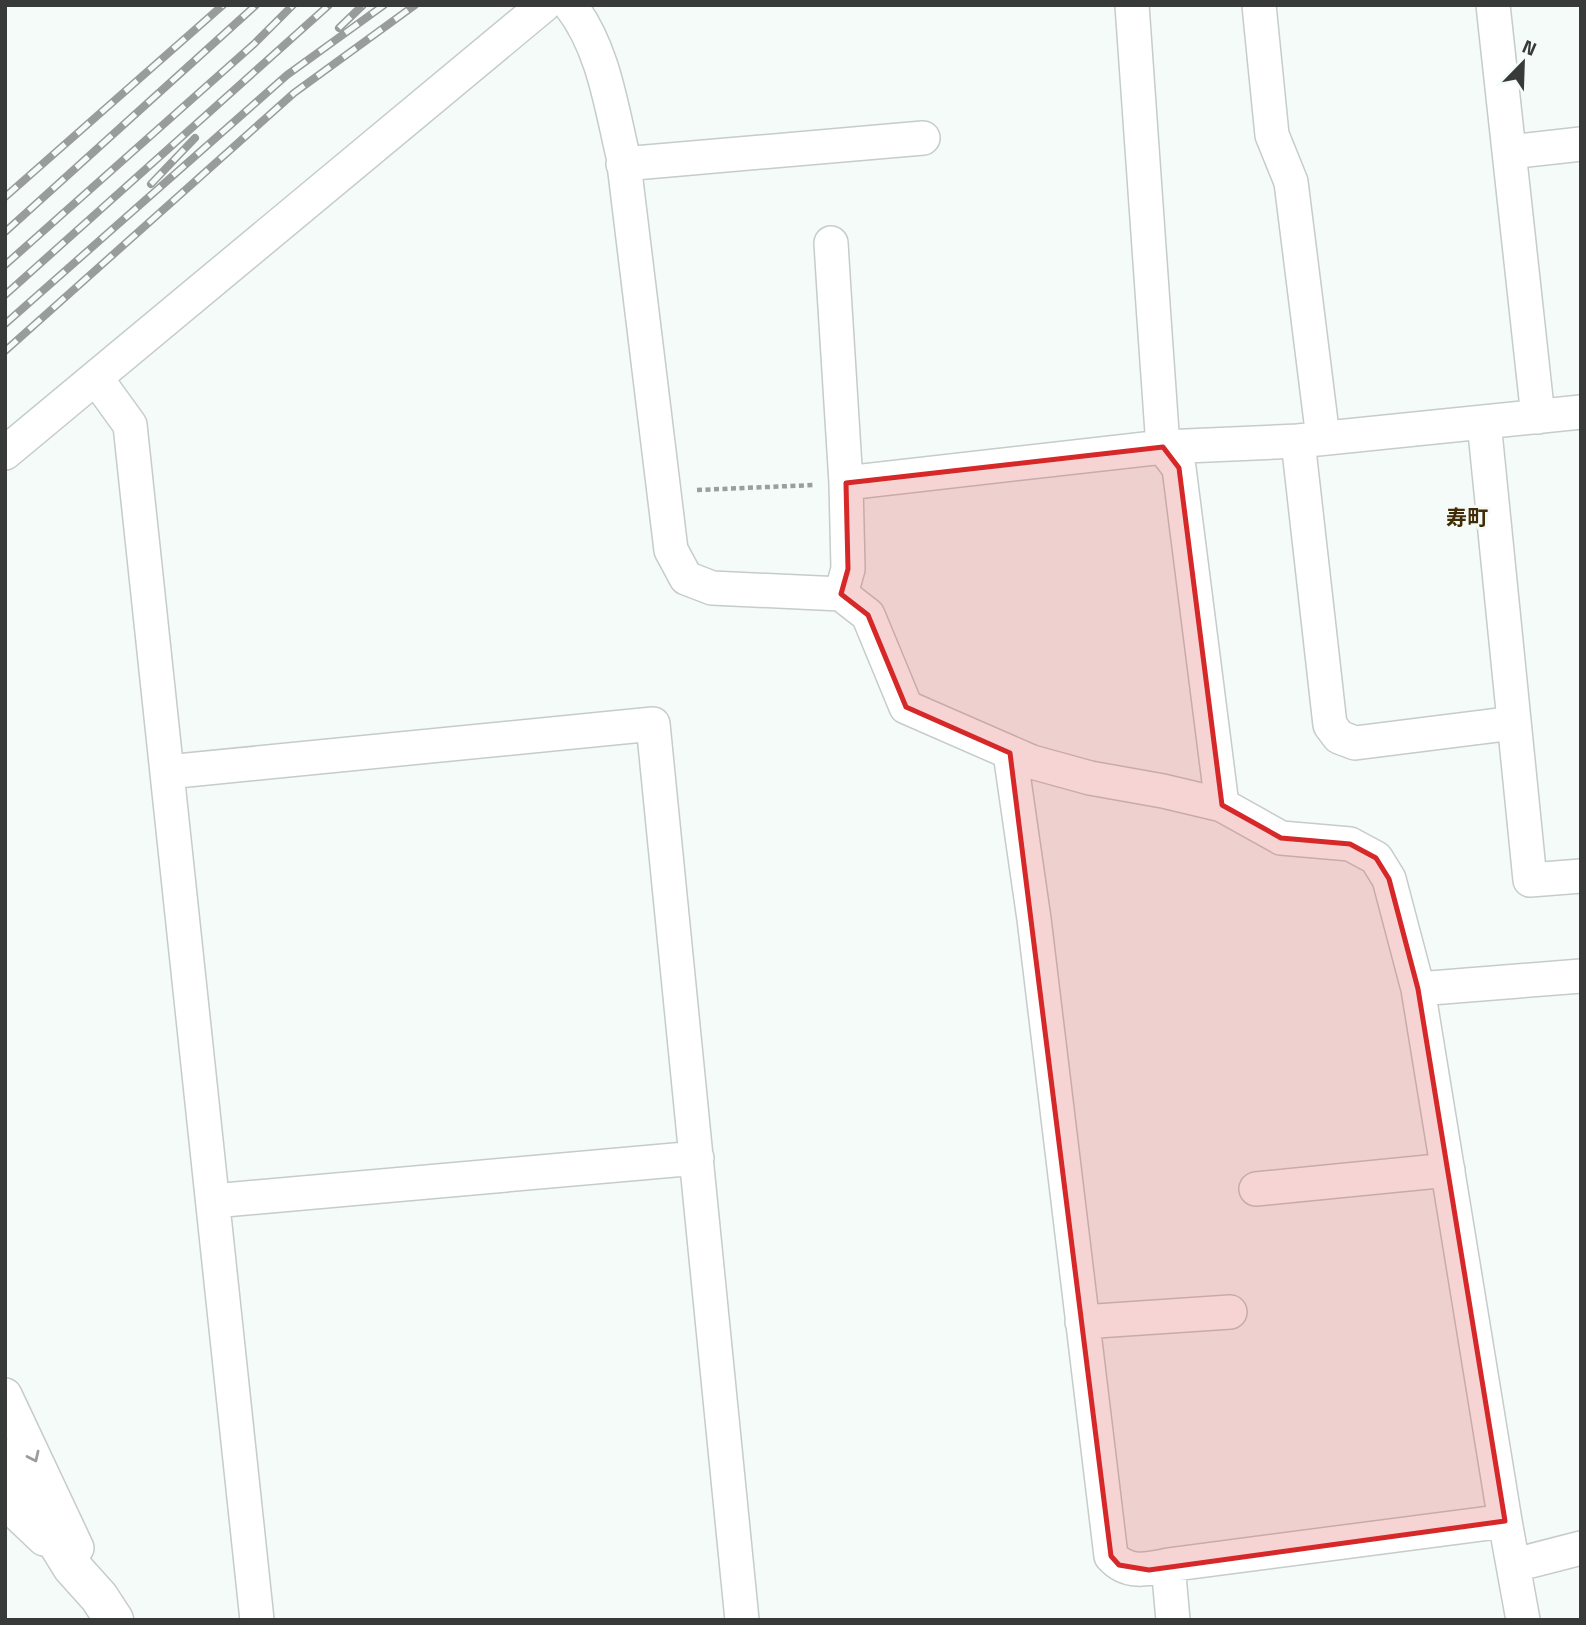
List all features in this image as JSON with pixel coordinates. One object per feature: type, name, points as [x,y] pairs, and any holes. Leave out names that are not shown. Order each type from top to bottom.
[{"type":"main road","points":[[5,1458],[72,1567],[107,1608]]},
{"type":"street","points":[[5,453],[544,5]]},
{"type":"street","points":[[570,5],[585,24],[609,96],[623,164],[671,551],[686,578],[712,588],[841,594],[869,615],[906,707],[1010,753],[1090,778],[1222,805],[1281,838],[1350,844],[1376,858],[1390,878],[1418,989],[1505,1521],[1524,1620]]},
{"type":"street","points":[[1132,5],[1163,447],[1179,468],[1222,805]]},
{"type":"street","points":[[1259,5],[1272,135],[1291,182],[1330,725],[1339,737],[1355,743],[1514,723]]},
{"type":"street","points":[[1493,5],[1538,417]]},
{"type":"street","points":[[623,164],[923,138]]},
{"type":"street","points":[[1509,152],[1581,144]]},
{"type":"street","points":[[831,243],[846,483],[848,569],[841,594]]},
{"type":"street","points":[[96,378],[130,425],[257,1620]]},
{"type":"street","points":[[846,483],[1163,447],[1310,439],[1581,412]]},
{"type":"street","points":[[1484,422],[1530,880],[1581,876]]},
{"type":"street","points":[[167,772],[653,724],[742,1620]]},
{"type":"street","points":[[1010,753],[1034,919],[1111,1556],[1119,1564],[1149,1570],[1168,1565],[1505,1521]]},
{"type":"street","points":[[1418,989],[1581,976]]},
{"type":"street","points":[[213,1201],[697,1158]]},
{"type":"street","points":[[1256,1189],[1448,1170]]},
{"type":"street","points":[[1082,1322],[1230,1312]]},
{"type":"street","points":[[5,1395],[107,1608]]},
{"type":"street","points":[[5,1502],[72,1567]]},
{"type":"street","points":[[1515,1565],[1581,1548]]},
{"type":"street","points":[[1168,1565],[1173,1620]]},
{"type":"path","points":[[664,488],[736,489],[846,483]]},
{"type":"highlighted area","points":[[1163,447],[1179,468],[1222,805],[1281,838],[1350,844],[1376,858],[1389,879],[1418,989],[1505,1521],[1149,1570],[1119,1565],[1111,1556],[1010,753],[906,707],[868,615],[841,594],[848,569],[846,483]]},
{"type":"railway","points":[[5,197],[223,5]]},
{"type":"railway","points":[[5,232],[256,5]]},
{"type":"railway","points":[[5,265],[254,44],[293,5]]},
{"type":"railway","points":[[5,295],[329,5]]},
{"type":"railway","points":[[339,28],[363,5]]},
{"type":"railway","points":[[5,324],[287,75],[384,5]]},
{"type":"railway","points":[[5,351],[294,93],[415,5]]},
{"type":"railway","points":[[151,184],[195,138]]},
{"type":"district","name":"寿町","points":[[1467,517]]}]
